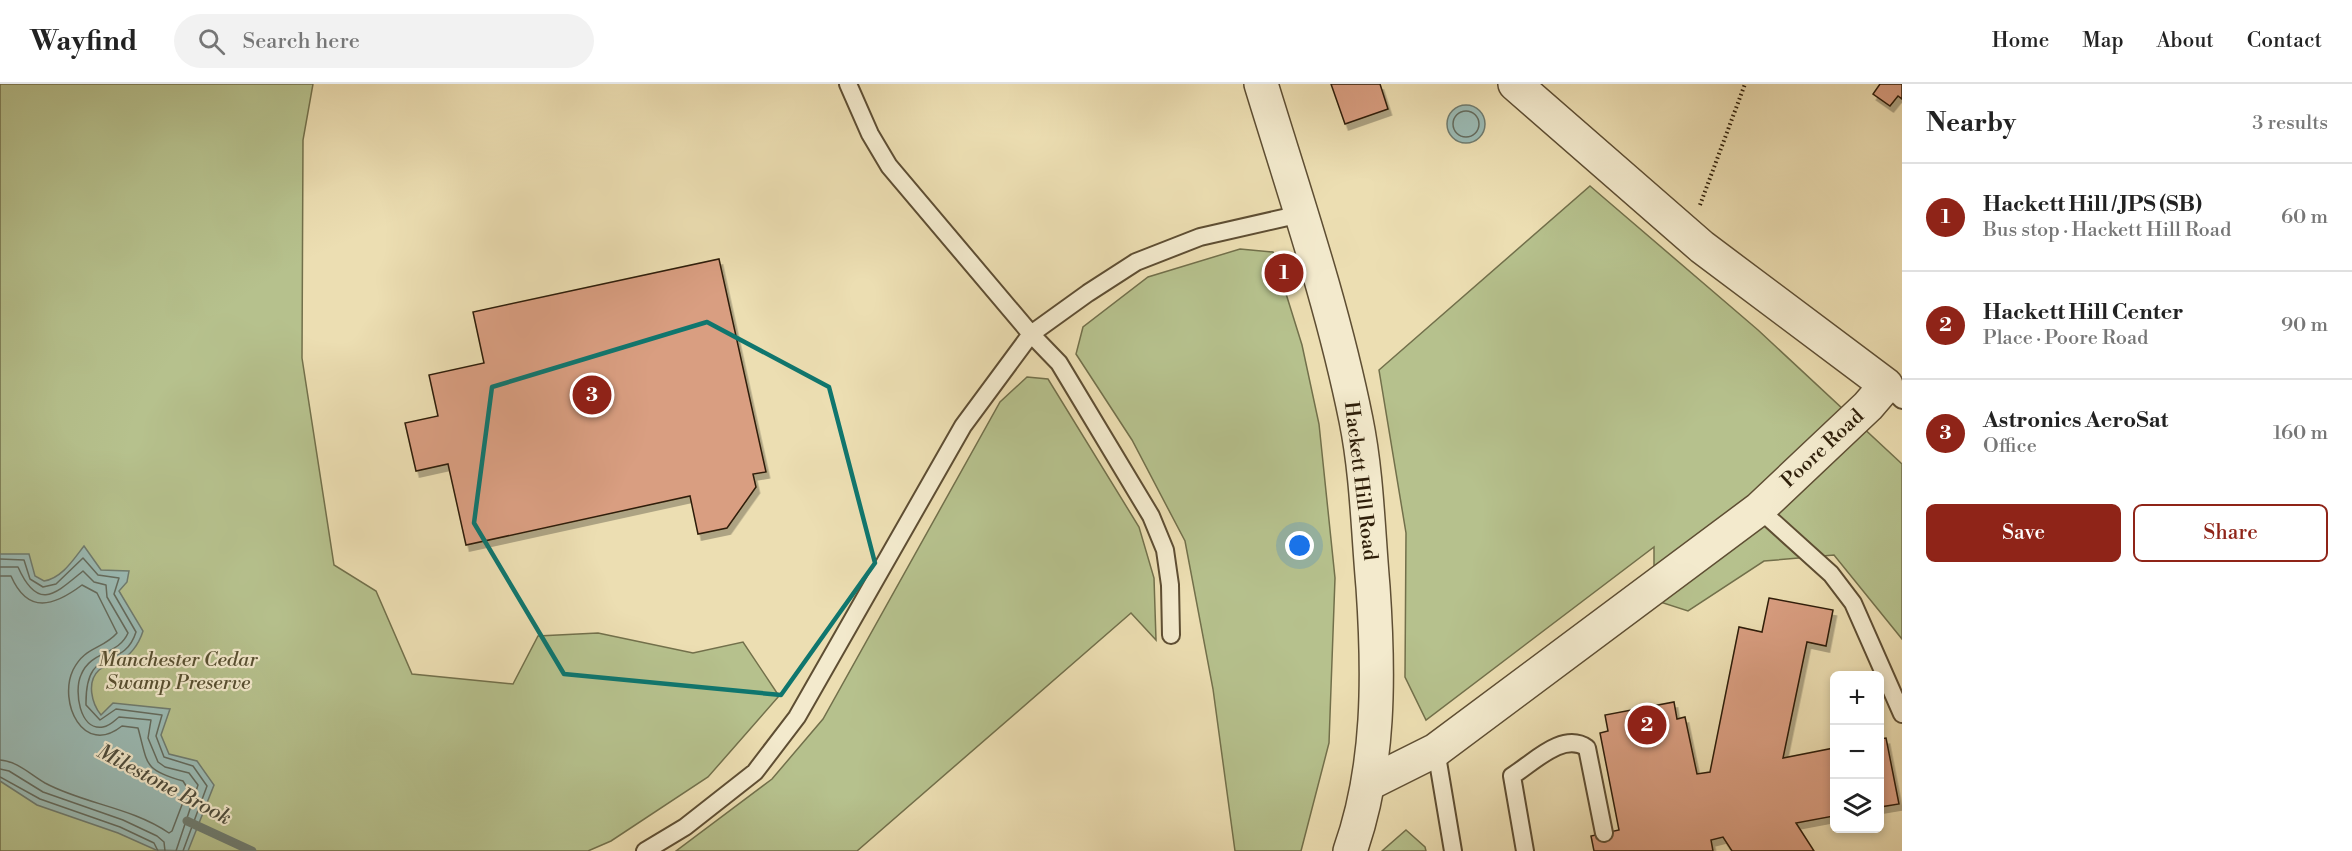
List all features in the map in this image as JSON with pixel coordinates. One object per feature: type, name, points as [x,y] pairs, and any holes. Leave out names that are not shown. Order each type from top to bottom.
[{"type":"street","name":"Hackett Hill Road","points":[[1261,84],[1301,214],[1351,400],[1364,479],[1376,636],[1375,715],[1368,784],[1350,851]]},
{"type":"street","name":"Poore Road","points":[[1368,784],[1436,750],[1759,509],[1868,406],[1894,393],[1686,232],[1515,84]]},
{"type":"lane","points":[[848,84],[870,134],[889,166],[1031,334],[1059,363],[1151,516],[1165,550],[1170,585],[1171,635]]},
{"type":"lane","points":[[645,851],[685,827],[754,772],[797,717],[963,426],[1031,334],[1088,292],[1136,262],[1200,237],[1301,214]]},
{"type":"lane","points":[[1759,509],[1831,574],[1853,603],[1902,714]]},
{"type":"lane","points":[[1525,851],[1512,776],[1564,742],[1578,741],[1587,748],[1604,833]]},
{"type":"lane","points":[[1436,750],[1454,851]]},
{"type":"path","points":[[1686,232],[1706,192],[1745,84]]},
{"type":"highlighted area","points":[[707,322],[829,387],[875,563],[781,695],[564,674],[474,523],[492,387]]},
{"type":"green space","name":"Manchester Cedar Swamp Preserve","points":[[0,84],[313,84],[303,140],[302,358],[334,565],[376,591],[412,674],[513,684],[538,636],[598,633],[693,653],[743,642],[779,696],[708,777],[611,841],[588,851],[0,851]]},
{"type":"green space","points":[[1590,186],[1758,330],[1902,464],[1902,639],[1834,555],[1764,561],[1688,611],[1654,600],[1654,547],[1426,720],[1405,677],[1406,533],[1379,370]]},
{"type":"green space","points":[[1240,249],[1273,252],[1302,345],[1319,424],[1335,578],[1329,743],[1301,851],[1235,851],[1213,689],[1185,541],[1132,440],[1076,354],[1083,327],[1148,277]]},
{"type":"green space","points":[[1027,377],[1048,379],[1139,527],[1154,578],[1156,640],[1131,613],[857,851],[676,851],[772,779],[823,719],[1000,402]]},
{"type":"green space","points":[[1406,830],[1425,847],[1426,851],[1382,851]]},
{"type":"water","points":[[1466,105],[1479,111],[1485,124],[1479,137],[1466,143],[1453,137],[1447,124],[1453,111]]},
{"type":"water","points":[[84,546],[101,570],[129,571],[127,582],[119,591],[143,631],[130,654],[100,669],[95,675],[92,693],[98,710],[101,715],[113,703],[170,709],[161,735],[169,754],[197,761],[214,785],[188,851],[156,850],[118,833],[37,805],[0,781],[0,554],[29,554],[35,576],[44,581],[62,572]]},
{"type":"building","points":[[1331,84],[1380,84],[1388,109],[1345,124]]},
{"type":"building","points":[[1880,84],[1902,84],[1902,99],[1898,96],[1890,106],[1873,94]]},
{"type":"building","points":[[719,259],[766,472],[753,474],[756,487],[727,528],[698,534],[690,496],[466,545],[448,464],[416,471],[405,423],[438,416],[429,375],[484,363],[473,312]]},
{"type":"building","points":[[1769,598],[1833,610],[1826,646],[1807,642],[1783,758],[1830,749],[1830,817],[1796,823],[1814,851],[1732,851],[1723,837],[1711,840],[1713,851],[1594,851],[1591,836],[1619,830],[1600,733],[1608,731],[1605,715],[1674,702],[1677,719],[1685,717],[1697,774],[1710,772],[1739,627],[1762,632]]},
{"type":"building","points":[[1884,738],[1886,738],[1899,804],[1884,806],[1884,779]]},
{"type":"waterway","name":"Milestone Brook","points":[[187,821],[252,851]]},
{"type":"place","name":"Hackett Hill / JPS (SB)","points":[[1284,273]]},
{"type":"place","name":"Astronics AeroSat","points":[[592,395]]},
{"type":"place","name":"Hackett Hill Center","points":[[1647,725]]}]
